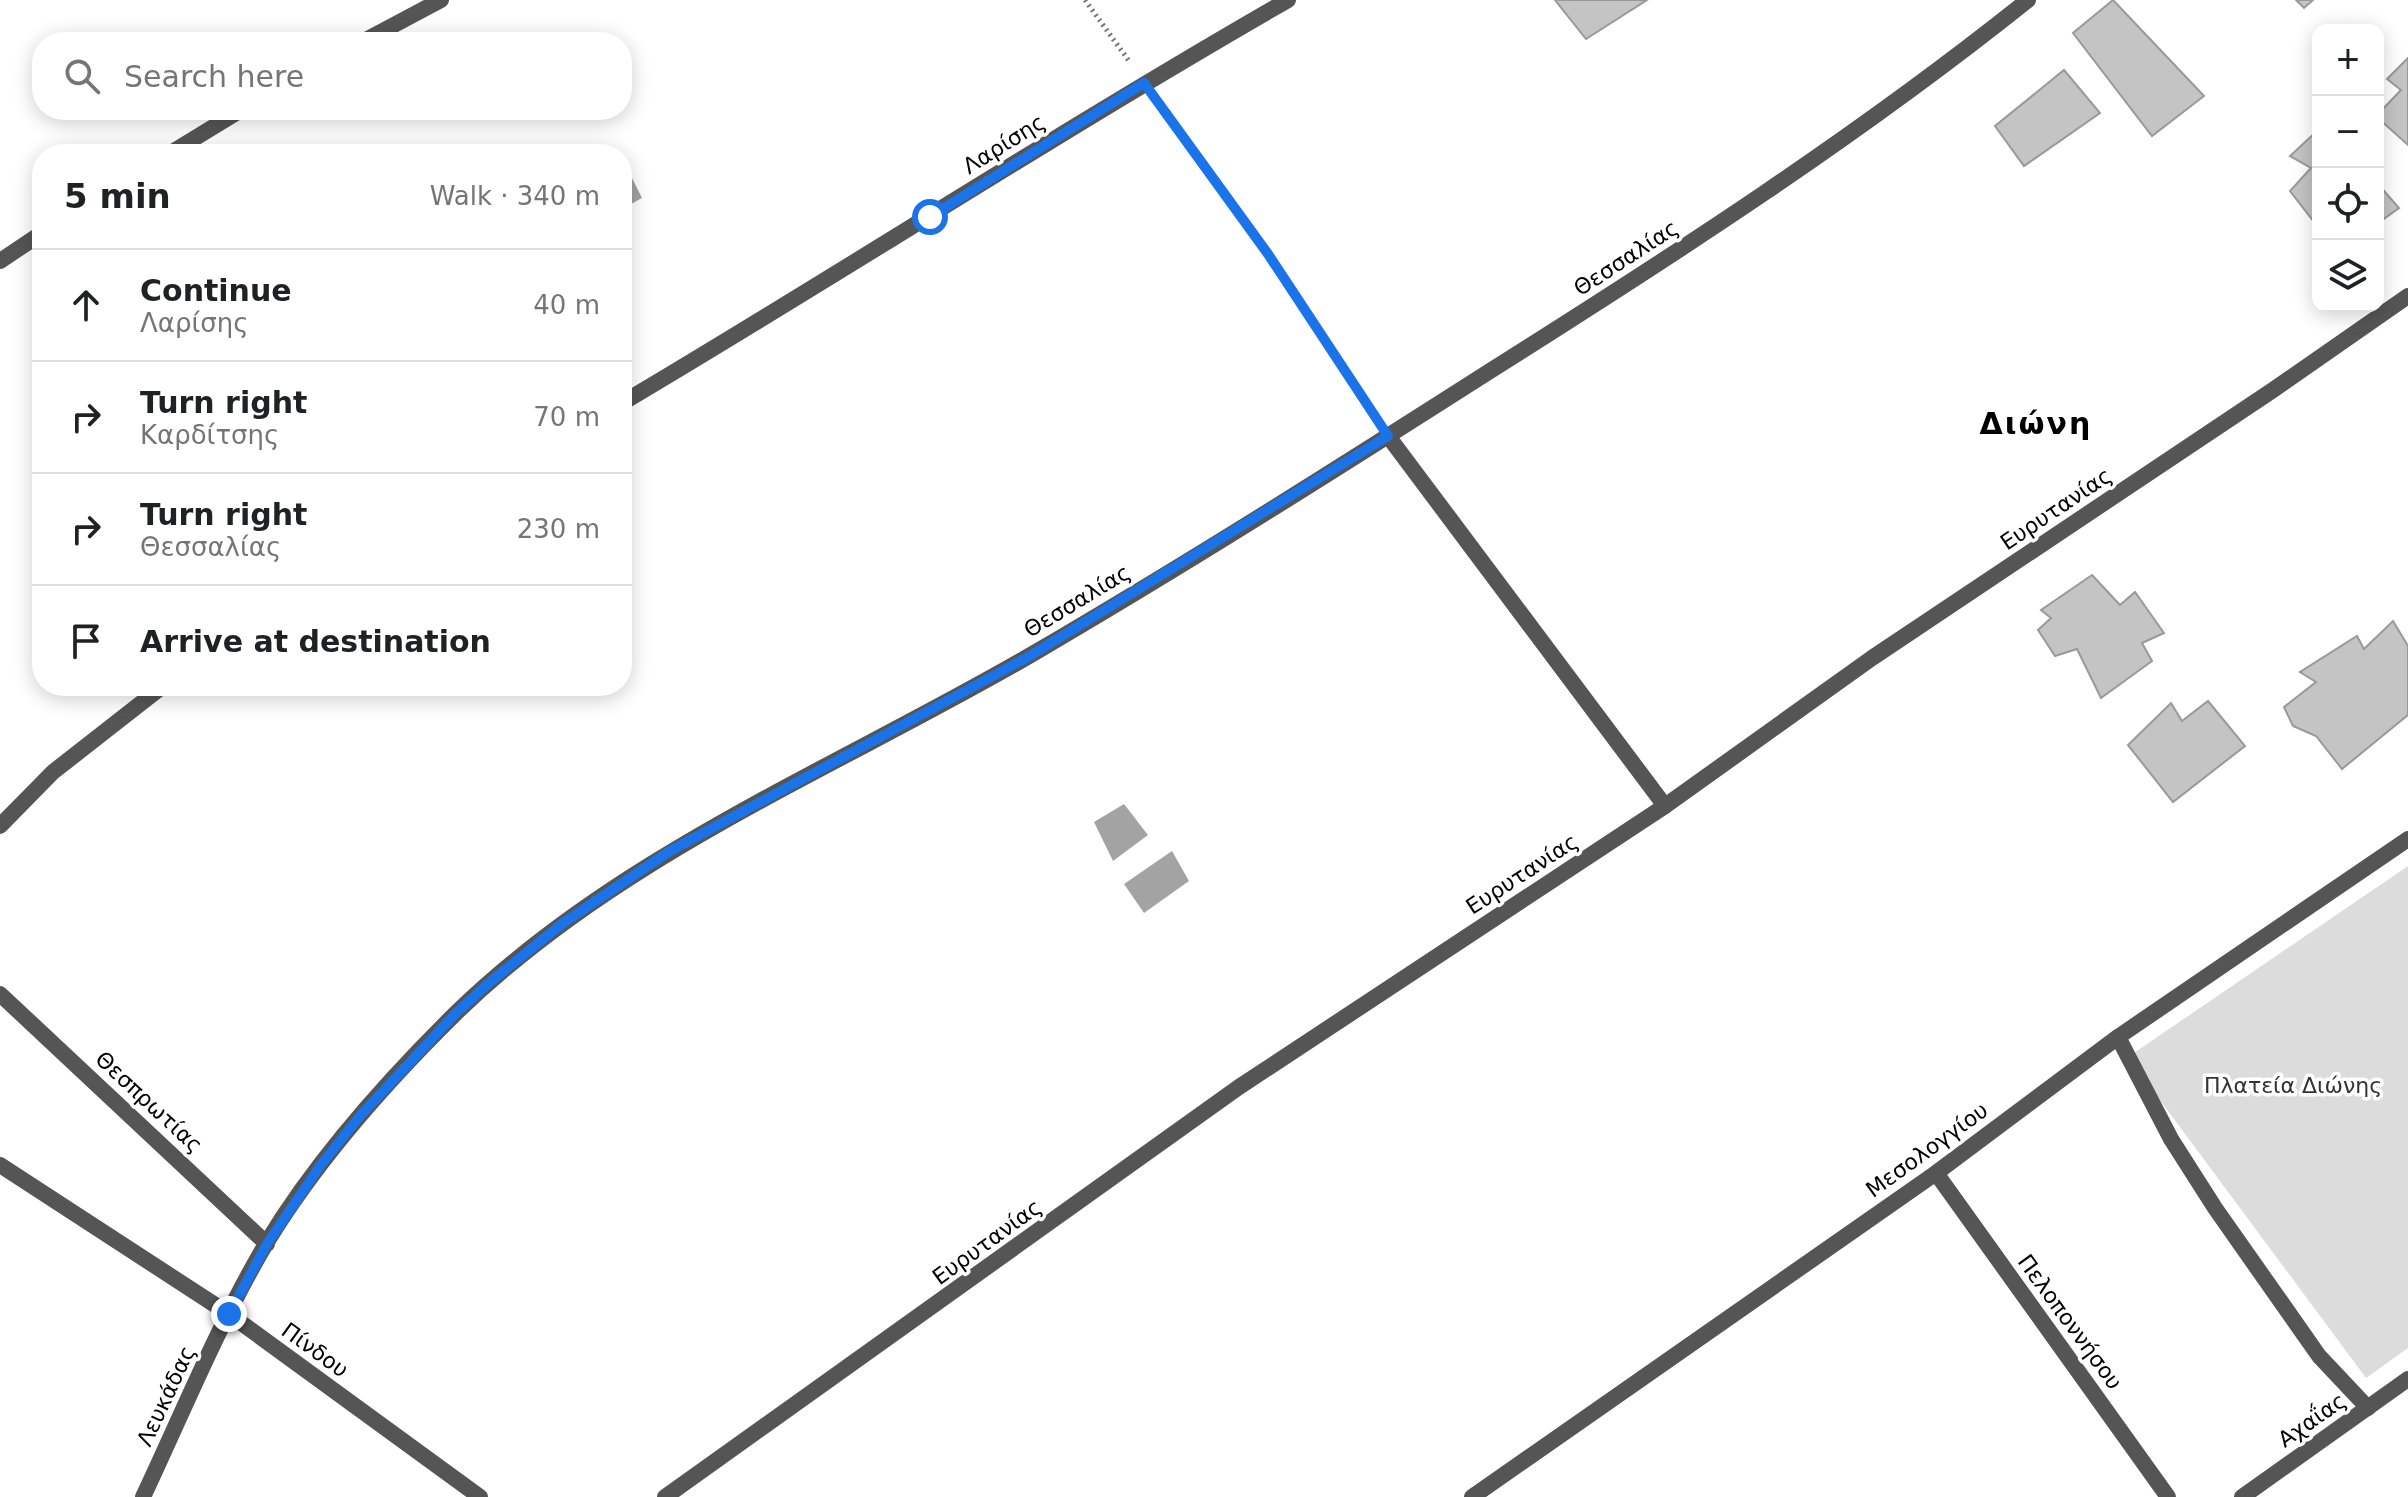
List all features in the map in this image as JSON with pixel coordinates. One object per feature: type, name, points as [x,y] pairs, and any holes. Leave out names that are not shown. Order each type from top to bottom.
[{"type":"street","points":[[381,32],[441,0]]},
{"type":"street","name":"Λαρίσης","points":[[632,397],[1144,83],[1288,0]]},
{"type":"street","name":"Θεσσαλίας","points":[[229,1314],[267,1244],[320,1166],[400,1071],[489,983],[593,901],[670,851],[1028,657],[1388,436],[1678,251],[1947,65],[2028,0]]},
{"type":"street","points":[[185,144],[225,120]]},
{"type":"street","points":[[0,261],[32,240]]},
{"type":"street","name":"Ευρυτανίας","points":[[665,1497],[1239,1087],[1665,806],[1872,658],[2260,399],[2408,296]]},
{"type":"street","points":[[1388,436],[1665,806]]},
{"type":"street","points":[[0,826],[53,772],[150,696]]},
{"type":"street","name":"Μεσολογγίου","points":[[1472,1497],[1936,1173],[2118,1037],[2408,839]]},
{"type":"street","name":"Θεσπρωτίας","points":[[0,994],[267,1244]]},
{"type":"street","points":[[2118,1037],[2171,1139],[2215,1208],[2319,1356],[2368,1408]]},
{"type":"street","name":"Πίνδου","points":[[0,1165],[229,1314],[480,1497]]},
{"type":"street","name":"Πελοποννήσου","points":[[1936,1173],[2168,1497]]},
{"type":"street","name":"Λευκάδας","points":[[143,1497],[229,1314]]},
{"type":"street","name":"Αχαΐας","points":[[2242,1497],[2408,1379]]},
{"type":"path","points":[[1085,0],[1268,254],[1388,436]]},
{"type":"green space","name":"Πλατεία Διώνης","points":[[2408,866],[2408,1348],[2366,1378],[2128,1057]]},
{"type":"shaded area","points":[[632,178],[642,198],[632,204]]},
{"type":"shaded area","points":[[1124,804],[1148,835],[1113,861],[1094,822]]},
{"type":"shaded area","points":[[1172,851],[1189,881],[1144,913],[1124,884]]},
{"type":"building","points":[[1555,0],[1647,0],[1586,39]]},
{"type":"building","points":[[2113,0],[2204,96],[2152,136],[2073,33]]},
{"type":"building","points":[[2296,0],[2313,0],[2304,8]]},
{"type":"building","points":[[2408,58],[2408,145],[2384,123],[2384,108],[2401,90],[2387,79]]},
{"type":"building","points":[[2064,70],[2100,113],[2024,166],[1995,126]]},
{"type":"building","points":[[2312,136],[2312,219],[2290,191],[2311,168],[2290,156]]},
{"type":"building","points":[[2384,191],[2399,208],[2384,219]]},
{"type":"building","points":[[2092,575],[2120,605],[2135,592],[2164,633],[2142,643],[2152,661],[2101,698],[2077,649],[2055,656],[2038,630],[2051,618],[2041,610]]},
{"type":"building","points":[[2393,621],[2408,646],[2408,715],[2342,769],[2316,736],[2293,726],[2284,707],[2316,682],[2300,672],[2357,636],[2364,649]]},
{"type":"building","points":[[2208,701],[2245,746],[2173,802],[2128,745],[2171,703],[2182,721]]},
{"type":"district","name":"Διώνη","points":[[2036,423]]},
{"type":"route","points":[[229,1314],[292,1205],[360,1116],[456,1013],[563,923],[670,851],[1028,657],[1388,436],[1268,254],[1144,83],[930,217]]}]
